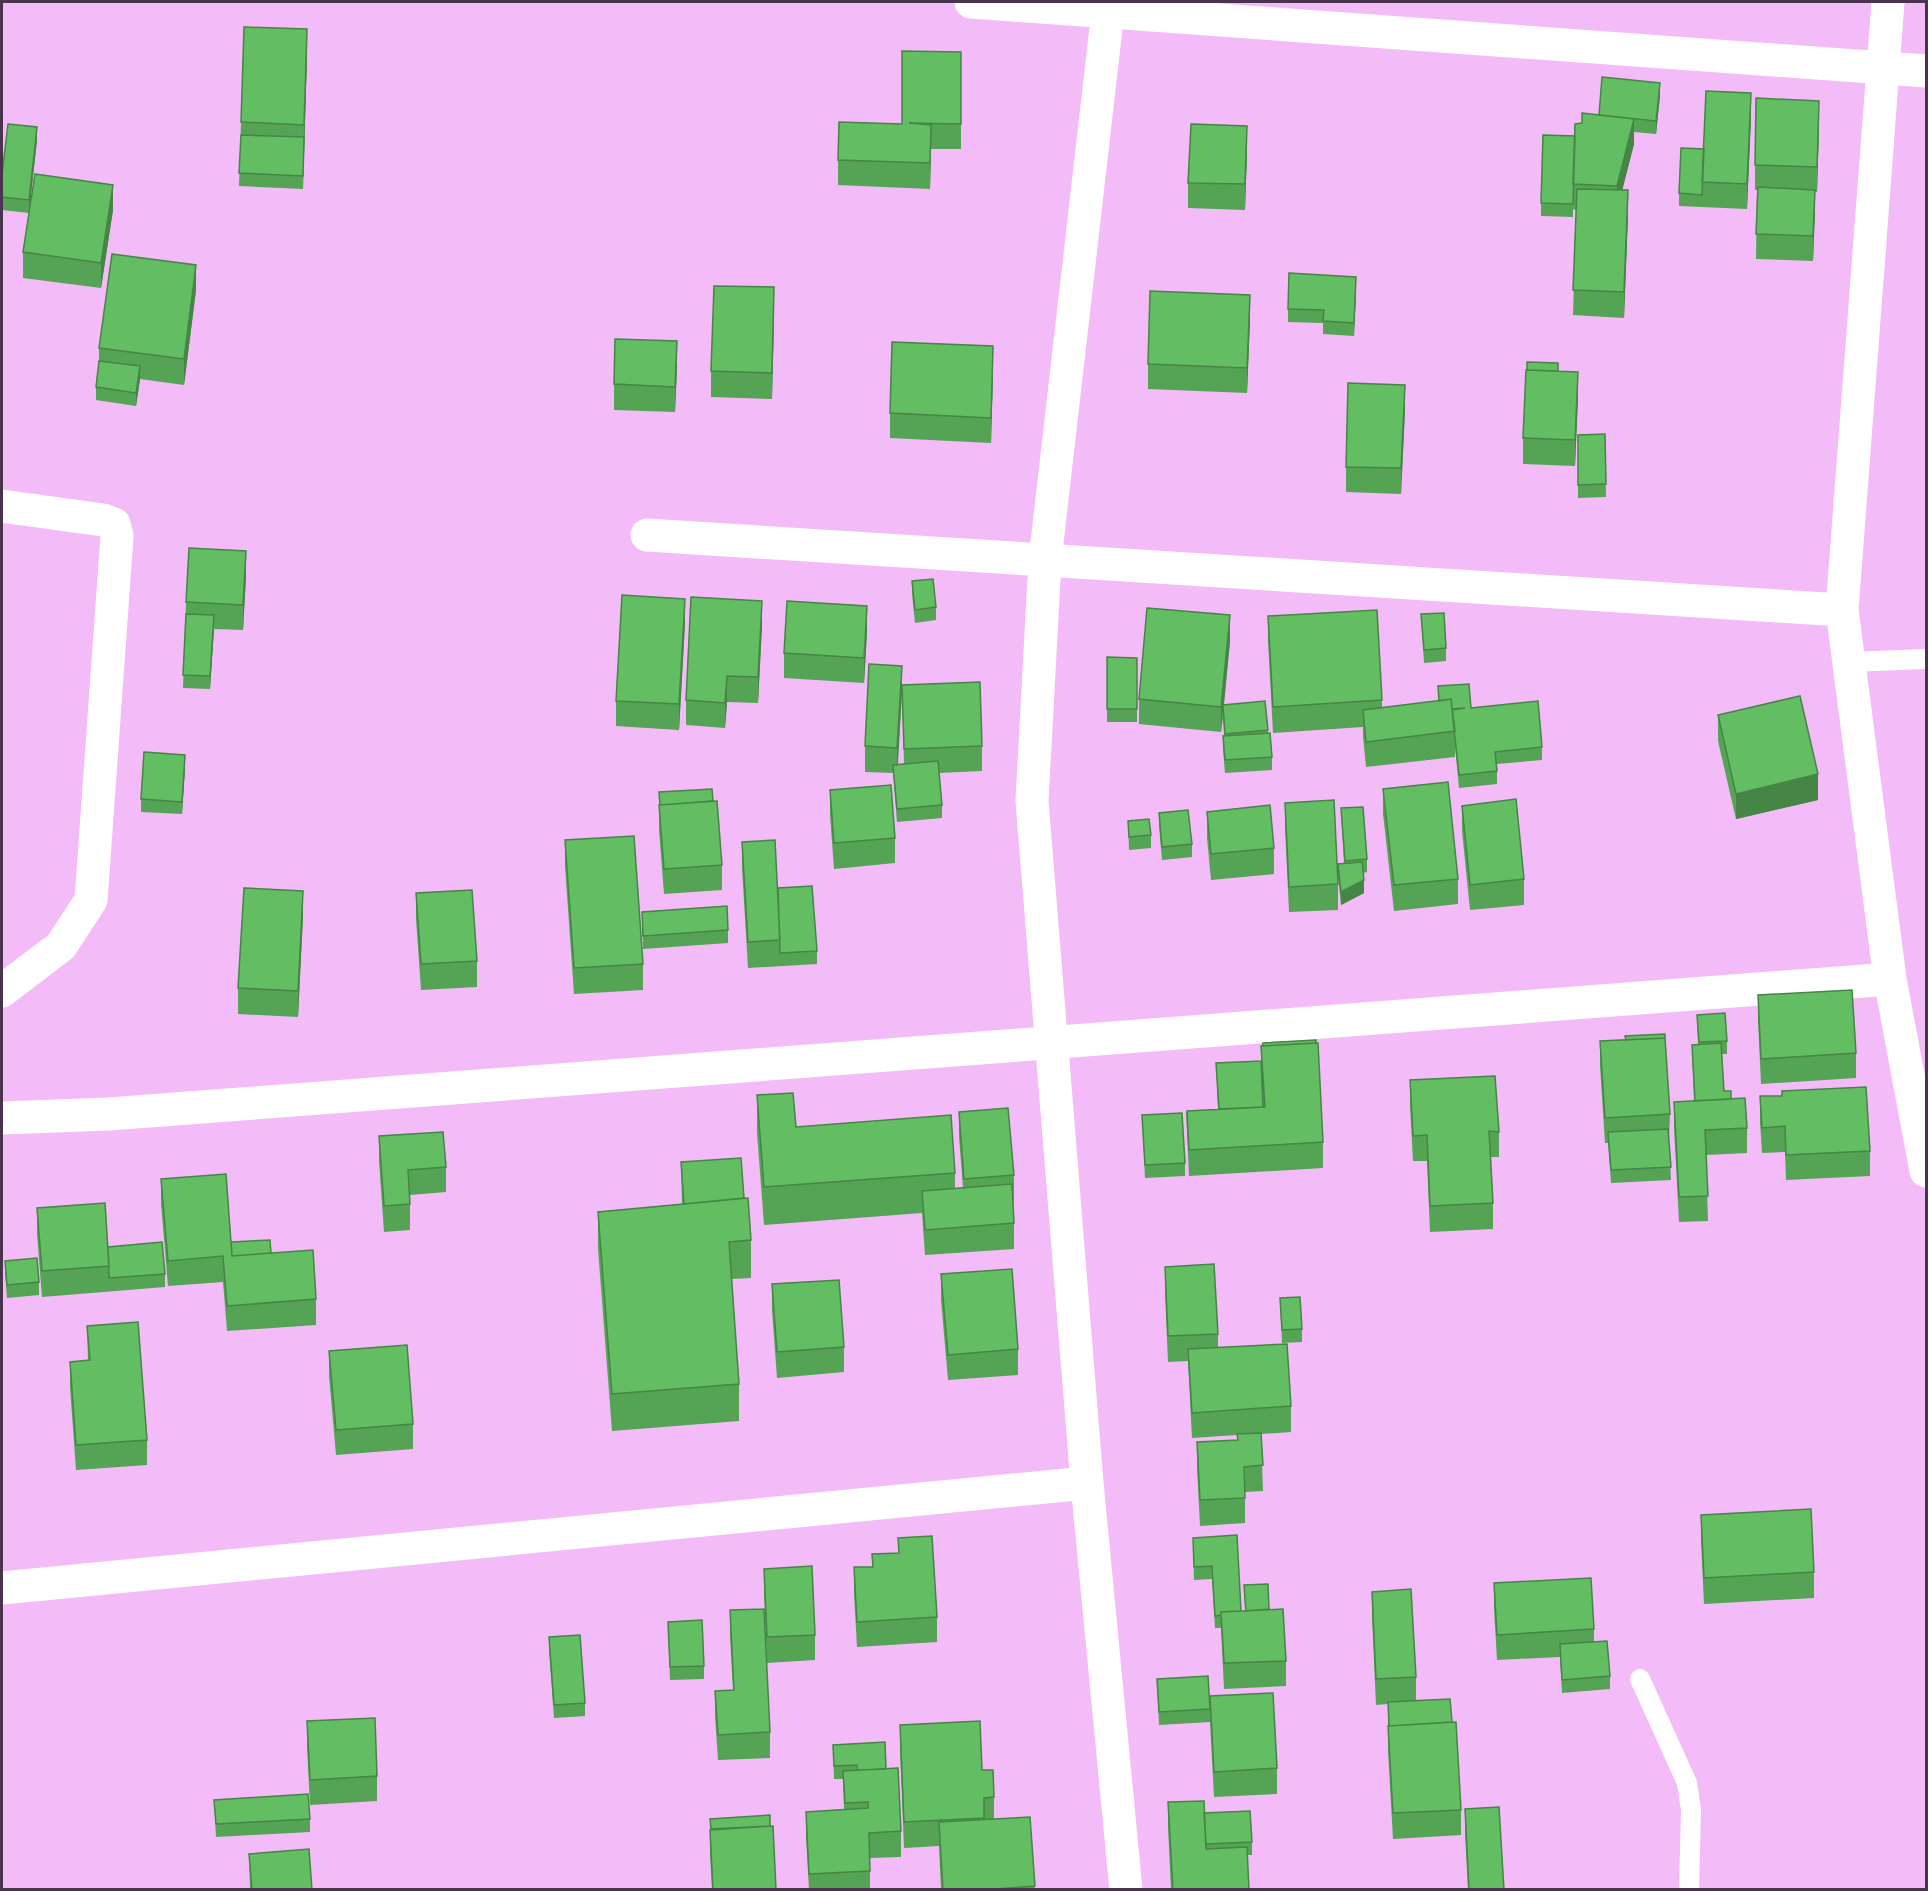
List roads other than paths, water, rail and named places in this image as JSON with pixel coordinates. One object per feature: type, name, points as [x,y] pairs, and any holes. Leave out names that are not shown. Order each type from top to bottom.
[{"type":"street","points":[[971,2],[1109,6],[1926,71]]},
{"type":"street","points":[[1888,2],[1842,610],[1890,980],[1926,1172]]},
{"type":"street","points":[[1109,6],[1045,560],[1032,801],[1087,1483],[1126,1890]]},
{"type":"street","points":[[2,506],[103,520],[114,524],[117,536],[91,900],[61,946],[2,991]]},
{"type":"street","points":[[647,534],[1842,610]]},
{"type":"street","points":[[2,1118],[109,1114],[1890,980]]},
{"type":"street","points":[[2,1588],[1087,1483]]},
{"type":"lane","points":[[1849,662],[1926,658]]},
{"type":"lane","points":[[1640,1679],[1687,1783],[1691,1810],[1689,1890]]}]
